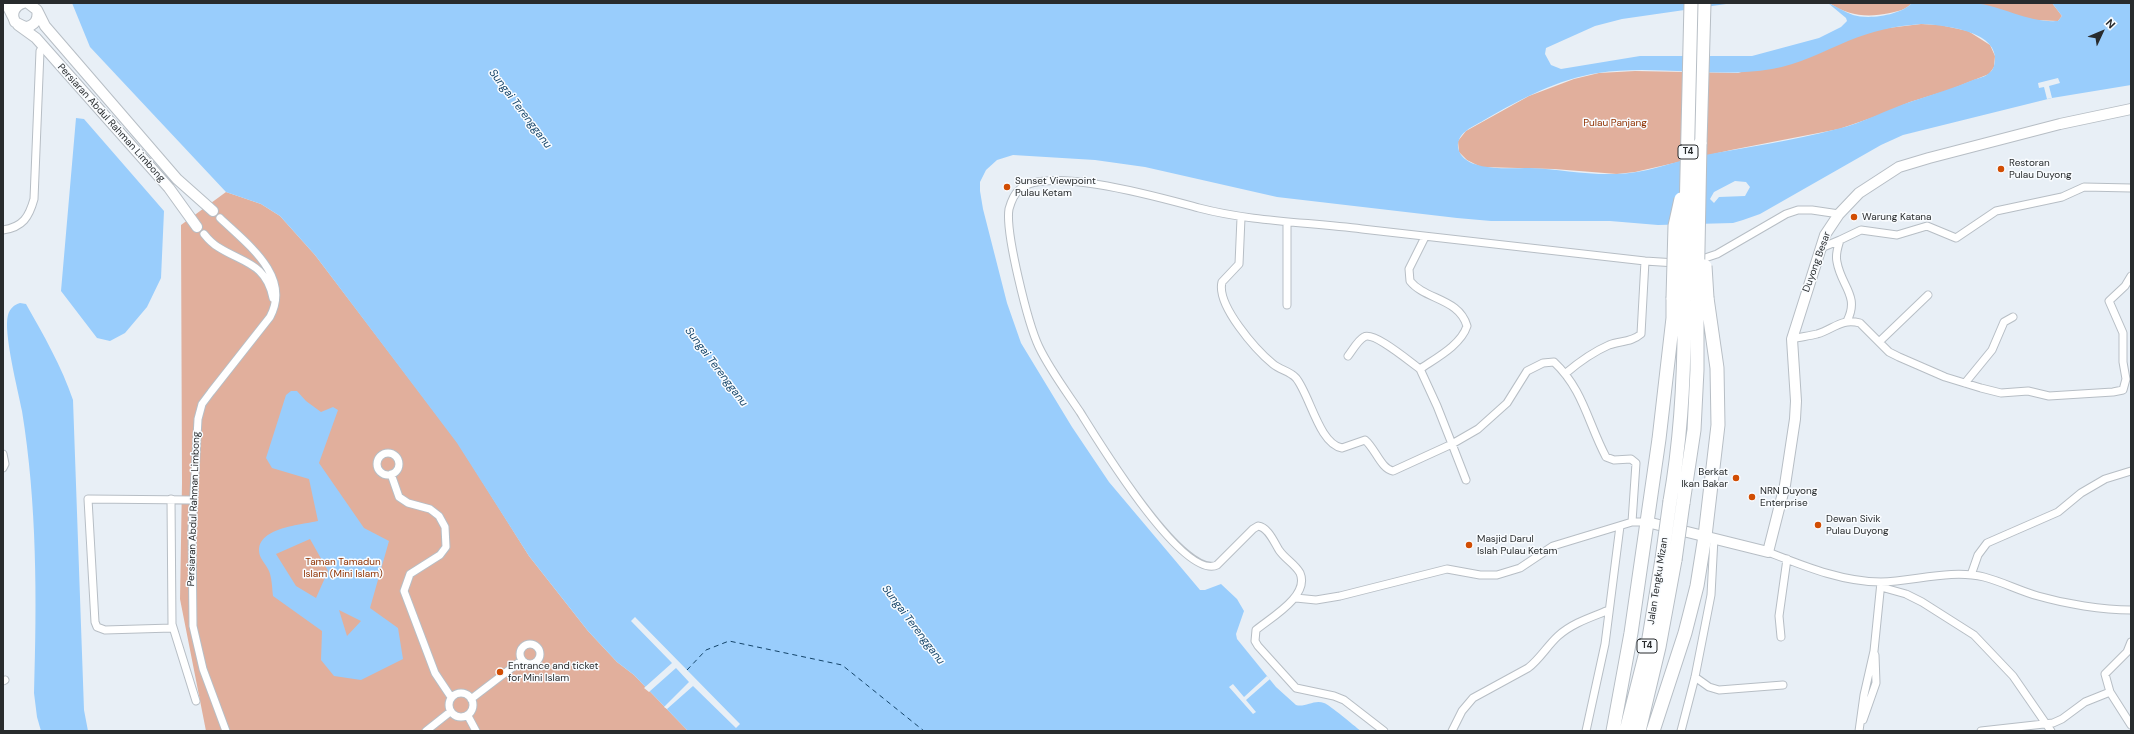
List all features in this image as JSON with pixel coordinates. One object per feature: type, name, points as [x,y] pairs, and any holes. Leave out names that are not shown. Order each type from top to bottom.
[{"type":"highway","name":"T4","points":[[1690,299],[1687,169],[1691,3]]},
{"type":"highway","name":"T4","points":[[1690,299],[1700,144],[1704,3]]},
{"type":"highway","name":"Jalan Tengku Mizan","points":[[1639,731],[1659,647],[1668,560],[1677,502],[1694,430],[1697,370],[1690,299]]},
{"type":"highway","points":[[1613,731],[1630,640],[1668,369],[1690,299]]},
{"type":"highway","points":[[1653,731],[1685,633],[1709,537],[1718,425],[1717,368],[1690,299]]},
{"type":"highway","name":"Jalan Tengku Mizan","points":[[1626,731],[1668,560]]},
{"type":"street","name":"Persiaran Abdul Rahman Limbong","points":[[6,3],[16,22],[43,46],[172,192],[200,231],[217,247],[247,260],[260,270],[270,284],[275,308]]},
{"type":"street","name":"Persiaran Abdul Rahman Limbong","points":[[30,5],[47,29],[177,180],[217,214],[266,264],[275,282],[275,308],[270,317],[202,404],[198,419],[192,529],[193,626],[203,669],[226,731]]},
{"type":"street","points":[[30,5],[37,18],[33,25],[26,27],[16,22],[14,10],[30,5]]},
{"type":"street","points":[[3,230],[13,229],[24,222],[30,213],[34,199],[41,70],[40,51],[43,46]]},
{"type":"street","name":"Duyong Besar","points":[[1768,552],[1785,485],[1795,419],[1796,401],[1792,339],[1825,234],[1839,214],[1859,193],[1899,168],[1930,158],[2052,126],[2131,109]]},
{"type":"street","points":[[1384,731],[1344,700],[1324,693],[1296,688],[1255,641],[1256,630],[1296,598],[1301,587],[1300,573],[1284,557],[1262,527],[1253,529],[1217,565],[1211,568],[1196,562],[1143,507],[1116,468],[1040,349],[1025,307],[1009,219],[1009,208],[1013,197],[1019,189],[1031,182],[1047,179],[1143,194],[1241,218],[1359,228],[1425,237],[1644,261],[1688,262],[1707,259],[1786,214],[1798,210],[1839,214]]},
{"type":"street","points":[[1821,248],[1861,230],[1897,235],[1927,226],[1956,238],[1996,211],[2062,197],[2084,187],[2131,188]]},
{"type":"street","points":[[1241,218],[1240,260],[1236,268],[1222,282],[1221,295],[1233,316],[1257,349],[1275,365],[1296,378],[1322,428],[1333,444],[1342,448],[1365,440],[1385,466],[1393,471],[1452,444],[1478,429],[1507,403],[1527,371],[1543,363],[1554,362],[1566,373],[1584,402],[1595,436],[1606,457],[1614,460],[1631,459],[1636,463],[1632,522]]},
{"type":"street","points":[[1287,223],[1287,305]]},
{"type":"street","points":[[1420,369],[1461,338],[1467,326],[1465,319],[1455,308],[1443,300],[1420,290],[1410,281],[1409,269],[1425,237]]},
{"type":"street","points":[[1840,240],[1836,260],[1853,302],[1852,311],[1847,321]]},
{"type":"street","points":[[1566,373],[1595,352],[1619,342],[1636,339],[1641,334],[1644,261]]},
{"type":"street","points":[[1792,339],[1818,334],[1847,321],[1860,323],[1879,342],[1898,357],[1964,384],[2001,393],[2028,391],[2049,396],[2073,393],[2100,394],[2123,390],[2126,387],[2123,362],[2123,333],[2109,301],[2125,286],[2131,276]]},
{"type":"street","points":[[1879,342],[1928,295]]},
{"type":"street","points":[[1964,384],[1992,350],[2004,322],[2013,317]]},
{"type":"street","points":[[1348,356],[1363,337],[1367,336],[1382,341],[1420,369],[1437,406],[1466,480]]},
{"type":"street","points":[[3,454],[5,464],[3,468]]},
{"type":"street","points":[[1971,575],[1978,555],[1987,543],[2058,512],[2081,493],[2105,479],[2131,471]]},
{"type":"street","points":[[391,474],[399,497],[408,503],[430,509],[439,516],[445,527],[446,547],[440,555],[410,574],[404,591],[435,673],[451,697]]},
{"type":"street","points":[[172,628],[105,630],[97,627],[95,622],[88,499],[193,500]]},
{"type":"street","points":[[170,499],[172,628],[196,701]]},
{"type":"street","points":[[1296,598],[1316,600],[1340,596],[1447,569],[1480,575],[1497,575],[1520,568],[1552,546],[1632,522],[1647,522],[1768,552],[1839,577],[1881,584],[1922,602],[1974,635],[2013,676],[2051,731]]},
{"type":"street","points":[[1586,731],[1598,680],[1620,526]]},
{"type":"street","points":[[1681,731],[1695,678],[1711,595],[1709,537]]},
{"type":"street","points":[[1781,637],[1779,616],[1787,559]]},
{"type":"street","points":[[1881,584],[1943,576],[1971,575],[1984,577],[2038,596],[2101,608],[2131,610]]},
{"type":"street","points":[[1860,731],[1864,695],[1874,651],[1881,584]]},
{"type":"street","points":[[1452,731],[1462,711],[1473,698],[1528,668],[1536,662],[1557,637],[1570,627],[1609,610]]},
{"type":"street","points":[[2131,642],[2127,652],[2105,674],[2110,692],[2131,725]]},
{"type":"street","points":[[471,699],[522,660]]},
{"type":"street","points":[[1695,678],[1709,687],[1719,690],[1783,685]]},
{"type":"street","points":[[1981,731],[2046,724],[2062,719],[2085,702],[2110,692]]},
{"type":"street","points":[[462,693],[471,699],[473,708],[468,716],[460,718],[450,712],[448,704],[451,697],[462,693]]},
{"type":"street","points":[[426,731],[450,712]]},
{"type":"street","points":[[468,716],[476,731]]},
{"type":"green space","points":[[1829,3],[1912,3],[1904,9],[1896,12],[1882,15],[1858,15],[1844,11]]},
{"type":"green space","points":[[1975,3],[2052,3],[2062,16],[2058,21],[2033,20]]},
{"type":"green space","name":"Pulau Panjang","points":[[1921,24],[1940,25],[1968,31],[1990,45],[1995,56],[1994,67],[1989,74],[1949,90],[1910,102],[1877,116],[1839,129],[1731,150],[1635,172],[1617,174],[1554,169],[1481,167],[1467,160],[1459,152],[1458,141],[1466,131],[1529,96],[1574,79],[1599,73],[1635,71],[1738,73],[1880,29]]},
{"type":"green space","name":"Taman Tamadun Islam (Mini Islam)","points":[[226,192],[261,204],[280,216],[315,255],[458,443],[529,556],[588,631],[617,662],[634,675],[688,731],[206,731],[180,599],[182,483],[181,225]]},
{"type":"water","name":"Sungai Terengganu","points":[[72,3],[1733,3],[1622,19],[1595,26],[1546,48],[1545,54],[1551,65],[1561,69],[1640,56],[1752,56],[1819,38],[1841,27],[1847,21],[1846,18],[1828,3],[1853,15],[1876,17],[1900,11],[1912,3],[1974,3],[1995,7],[2026,17],[2047,21],[2058,21],[2062,16],[2052,3],[2131,3],[2131,85],[2052,98],[1903,135],[1881,145],[1760,214],[1733,223],[1658,225],[1610,221],[1491,221],[1457,218],[1277,197],[1145,167],[1095,160],[1013,155],[997,160],[986,170],[980,182],[980,191],[983,209],[1007,303],[1021,343],[1072,427],[1109,482],[1200,590],[1205,590],[1221,584],[1237,599],[1244,611],[1236,634],[1237,639],[1276,687],[1299,706],[1317,702],[1324,703],[1361,731],[688,731],[634,675],[617,662],[588,631],[529,556],[457,443],[315,255],[280,216],[261,204],[226,192],[90,47]],"holes":[[[1921,24],[1965,31],[1986,41],[1992,48],[1995,57],[1992,70],[1984,76],[1903,104],[1866,120],[1847,126],[1769,144],[1700,156],[1637,172],[1604,174],[1480,166],[1471,163],[1464,158],[1459,151],[1459,139],[1471,127],[1540,91],[1583,76],[1598,73],[1642,70],[1729,73],[1772,69],[1801,61],[1866,34],[1902,26]],[[1735,181],[1746,182],[1750,187],[1745,196],[1719,197],[1714,203],[1710,199],[1714,192]]]},
{"type":"water","points":[[76,118],[84,119],[164,211],[161,278],[147,307],[125,333],[110,341],[97,338],[61,291]]},
{"type":"water","points":[[20,303],[26,304],[58,363],[73,400],[84,710],[88,731],[41,731],[37,717],[34,693],[36,623],[35,552],[31,481],[22,411],[9,347],[7,323],[10,310]]},
{"type":"water","points":[[291,391],[297,391],[306,401],[321,412],[333,407],[338,410],[319,463],[364,528],[389,541],[370,608],[398,628],[403,659],[361,680],[334,676],[321,660],[322,631],[273,596],[269,572],[261,558],[259,548],[262,540],[269,534],[289,527],[318,521],[309,479],[272,468],[266,458],[286,395]],"holes":[[[310,539],[328,571],[316,598],[296,586],[276,554]],[[339,610],[361,621],[347,636]]]},
{"type":"pier","points":[[2058,78],[2060,83],[2049,86],[2052,98],[2047,99],[2044,87],[2039,88],[2038,83]]},
{"type":"pier","points":[[635,617],[740,724],[736,728],[693,686],[667,709],[664,707],[689,682],[676,668],[649,692],[644,688],[672,663],[631,621]]},
{"type":"pier","points":[[1267,676],[1270,679],[1246,700],[1256,712],[1253,714],[1229,687],[1233,684],[1244,697]]},
{"type":"ferry route","points":[[687,670],[706,650],[729,641],[842,665],[924,731]]},
{"type":"place","name":"Restoran Pulau Duyong","points":[[2001,169]]},
{"type":"place","name":"Sunset Viewpoint Pulau Ketam","points":[[1007,187]]},
{"type":"place","name":"Warung Katana","points":[[1854,217]]},
{"type":"place","name":"Berkat Ikan Bakar","points":[[1736,478]]},
{"type":"place","name":"NRN Duyong Enterprise","points":[[1752,497]]},
{"type":"place","name":"Dewan Sivik Pulau Duyong","points":[[1818,525]]},
{"type":"place","name":"Masjid Darul Islah Pulau Ketam","points":[[1469,545]]},
{"type":"place","name":"Entrance and ticket for Mini Islam","points":[[500,672]]}]
